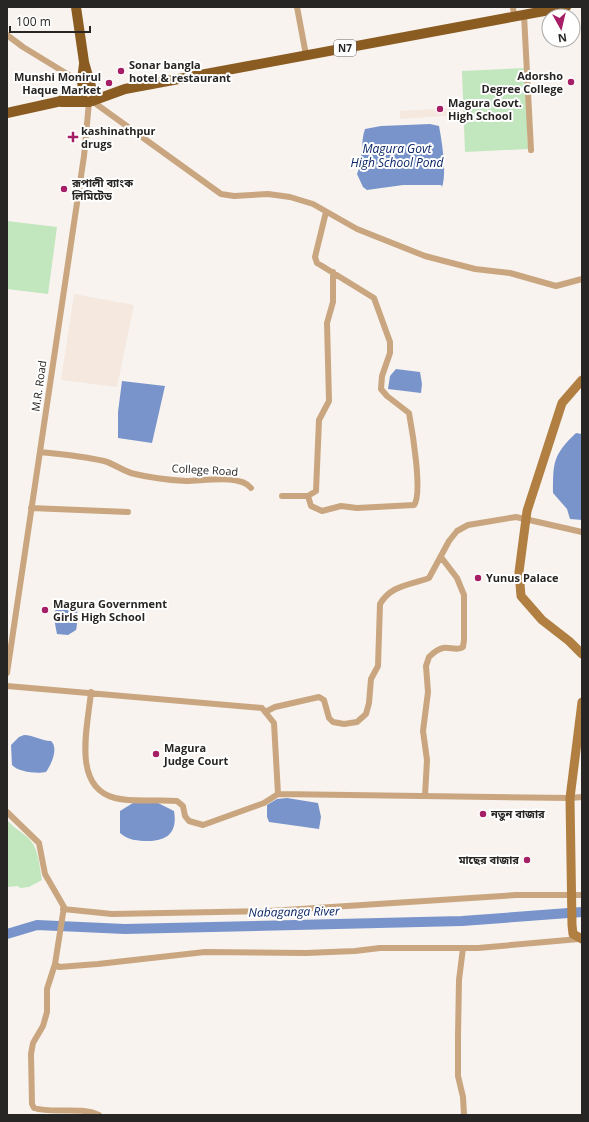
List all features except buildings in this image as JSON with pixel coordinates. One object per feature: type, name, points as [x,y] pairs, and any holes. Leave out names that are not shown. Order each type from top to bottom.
[{"type":"highway","points":[[76,7],[88,94]]},
{"type":"highway","name":"N7","points":[[7,113],[88,94],[125,89],[306,55],[517,13],[566,7]]},
{"type":"main road","points":[[582,380],[562,403],[526,519],[519,572],[521,596],[542,620],[569,641],[582,654]]},
{"type":"main road","points":[[582,702],[570,798],[572,925],[573,934],[582,939]]},
{"type":"street","points":[[298,7],[306,55]]},
{"type":"street","points":[[517,13],[531,150]]},
{"type":"street","points":[[7,35],[221,194],[234,196],[268,194],[290,197],[313,204],[357,229],[425,256],[474,269],[510,273],[556,286],[582,279]]},
{"type":"street","name":"M.R. Road","points":[[7,673],[82,163],[88,94]]},
{"type":"street","points":[[308,496],[311,506],[322,511],[340,506],[357,508],[414,505],[417,497],[417,469],[409,413],[381,389],[381,380],[390,353],[390,342],[379,307],[374,298],[318,263],[315,257],[326,212]]},
{"type":"street","points":[[282,496],[308,496],[316,491],[319,420],[329,401],[327,323],[333,302],[333,272]]},
{"type":"street","name":"College Road","points":[[40,452],[94,458],[117,465],[133,474],[185,481],[237,480],[247,483],[251,488]]},
{"type":"street","points":[[31,508],[128,512]]},
{"type":"street","points":[[265,712],[275,707],[319,697],[324,700],[329,718],[333,722],[344,724],[357,722],[366,714],[371,679],[378,666],[380,604],[385,595],[398,586],[429,578],[449,540],[457,531],[468,525],[516,517],[582,532]]},
{"type":"street","points":[[425,796],[427,760],[423,731],[428,692],[429,657],[438,650],[444,648],[463,648],[464,640],[464,595],[457,578],[441,557]]},
{"type":"street","points":[[7,686],[236,704],[262,708],[274,723],[278,794]]},
{"type":"street","points":[[91,692],[86,765],[94,784],[104,793],[115,798],[177,801],[183,806],[185,816],[189,821],[202,825],[264,803],[278,794],[582,797]]},
{"type":"street","points":[[7,812],[39,843],[45,874],[63,908],[55,964],[47,990],[47,1012],[44,1026],[33,1043],[31,1054],[32,1104],[34,1108],[41,1110],[67,1111],[99,1115]]},
{"type":"street","points":[[63,908],[112,914],[269,911],[516,895],[572,898],[582,895]]},
{"type":"street","points":[[55,964],[59,967],[219,952],[306,953],[355,951],[380,948],[464,948],[582,939]]},
{"type":"street","points":[[464,948],[459,987],[458,1036],[458,1076],[463,1097],[464,1115]]},
{"type":"shaded area","name":"Magura Govt. High School","points":[[447,98],[455,98],[456,115],[400,119],[400,111],[448,108]]},
{"type":"shaded area","points":[[74,294],[134,305],[117,387],[61,380]]},
{"type":"green space","points":[[525,68],[528,149],[465,152],[462,71]]},
{"type":"green space","points":[[7,221],[57,227],[48,294],[7,289]]},
{"type":"green space","points":[[7,820],[30,840],[36,850],[42,880],[29,887],[7,887]]},
{"type":"water","name":"Magura Govt High School Pond","points":[[430,124],[439,126],[444,166],[442,187],[441,185],[403,185],[367,190],[363,187],[357,174],[365,129],[381,126]]},
{"type":"water","points":[[396,369],[420,372],[422,384],[421,393],[388,389],[390,376]]},
{"type":"water","points":[[122,381],[165,386],[152,443],[118,438],[118,412]]},
{"type":"water","points":[[576,433],[582,434],[582,520],[570,519],[567,509],[553,493],[553,474],[556,460],[563,447]]},
{"type":"water","points":[[61,603],[75,605],[78,607],[76,630],[68,635],[57,634],[55,613],[56,609]]},
{"type":"water","points":[[24,735],[51,741],[53,744],[53,756],[46,772],[28,772],[12,765],[11,745],[19,737]]},
{"type":"water","points":[[287,798],[318,803],[321,817],[319,829],[269,822],[267,817],[267,805],[277,799]]},
{"type":"water","points":[[133,803],[158,803],[174,811],[174,826],[169,835],[159,840],[144,841],[128,838],[120,833],[120,811]]},
{"type":"waterway","name":"Nabaganga River","points":[[7,934],[37,925],[125,929],[462,921],[582,912]]},
{"type":"place","name":"Sonar bangla hotel & restaurant","points":[[121,71]]},
{"type":"place","name":"Adorsho Degree College","points":[[571,82]]},
{"type":"place","name":"Munshi Monirul Haque Market","points":[[109,83]]},
{"type":"place","name":"Magura Govt. High School","points":[[440,109]]},
{"type":"place","name":"kashinathpur drugs","points":[[73,137]]},
{"type":"place","name":"রূপালী ব্যাংক লিমিটেড","points":[[64,189]]},
{"type":"place","name":"Yunus Palace","points":[[478,578]]},
{"type":"place","name":"Magura Government Girls High School","points":[[45,610]]},
{"type":"place","name":"Magura Judge Court","points":[[156,754]]},
{"type":"place","name":"নতুন বাজার","points":[[483,814]]},
{"type":"place","name":"মাছের বাজার","points":[[527,860]]}]
